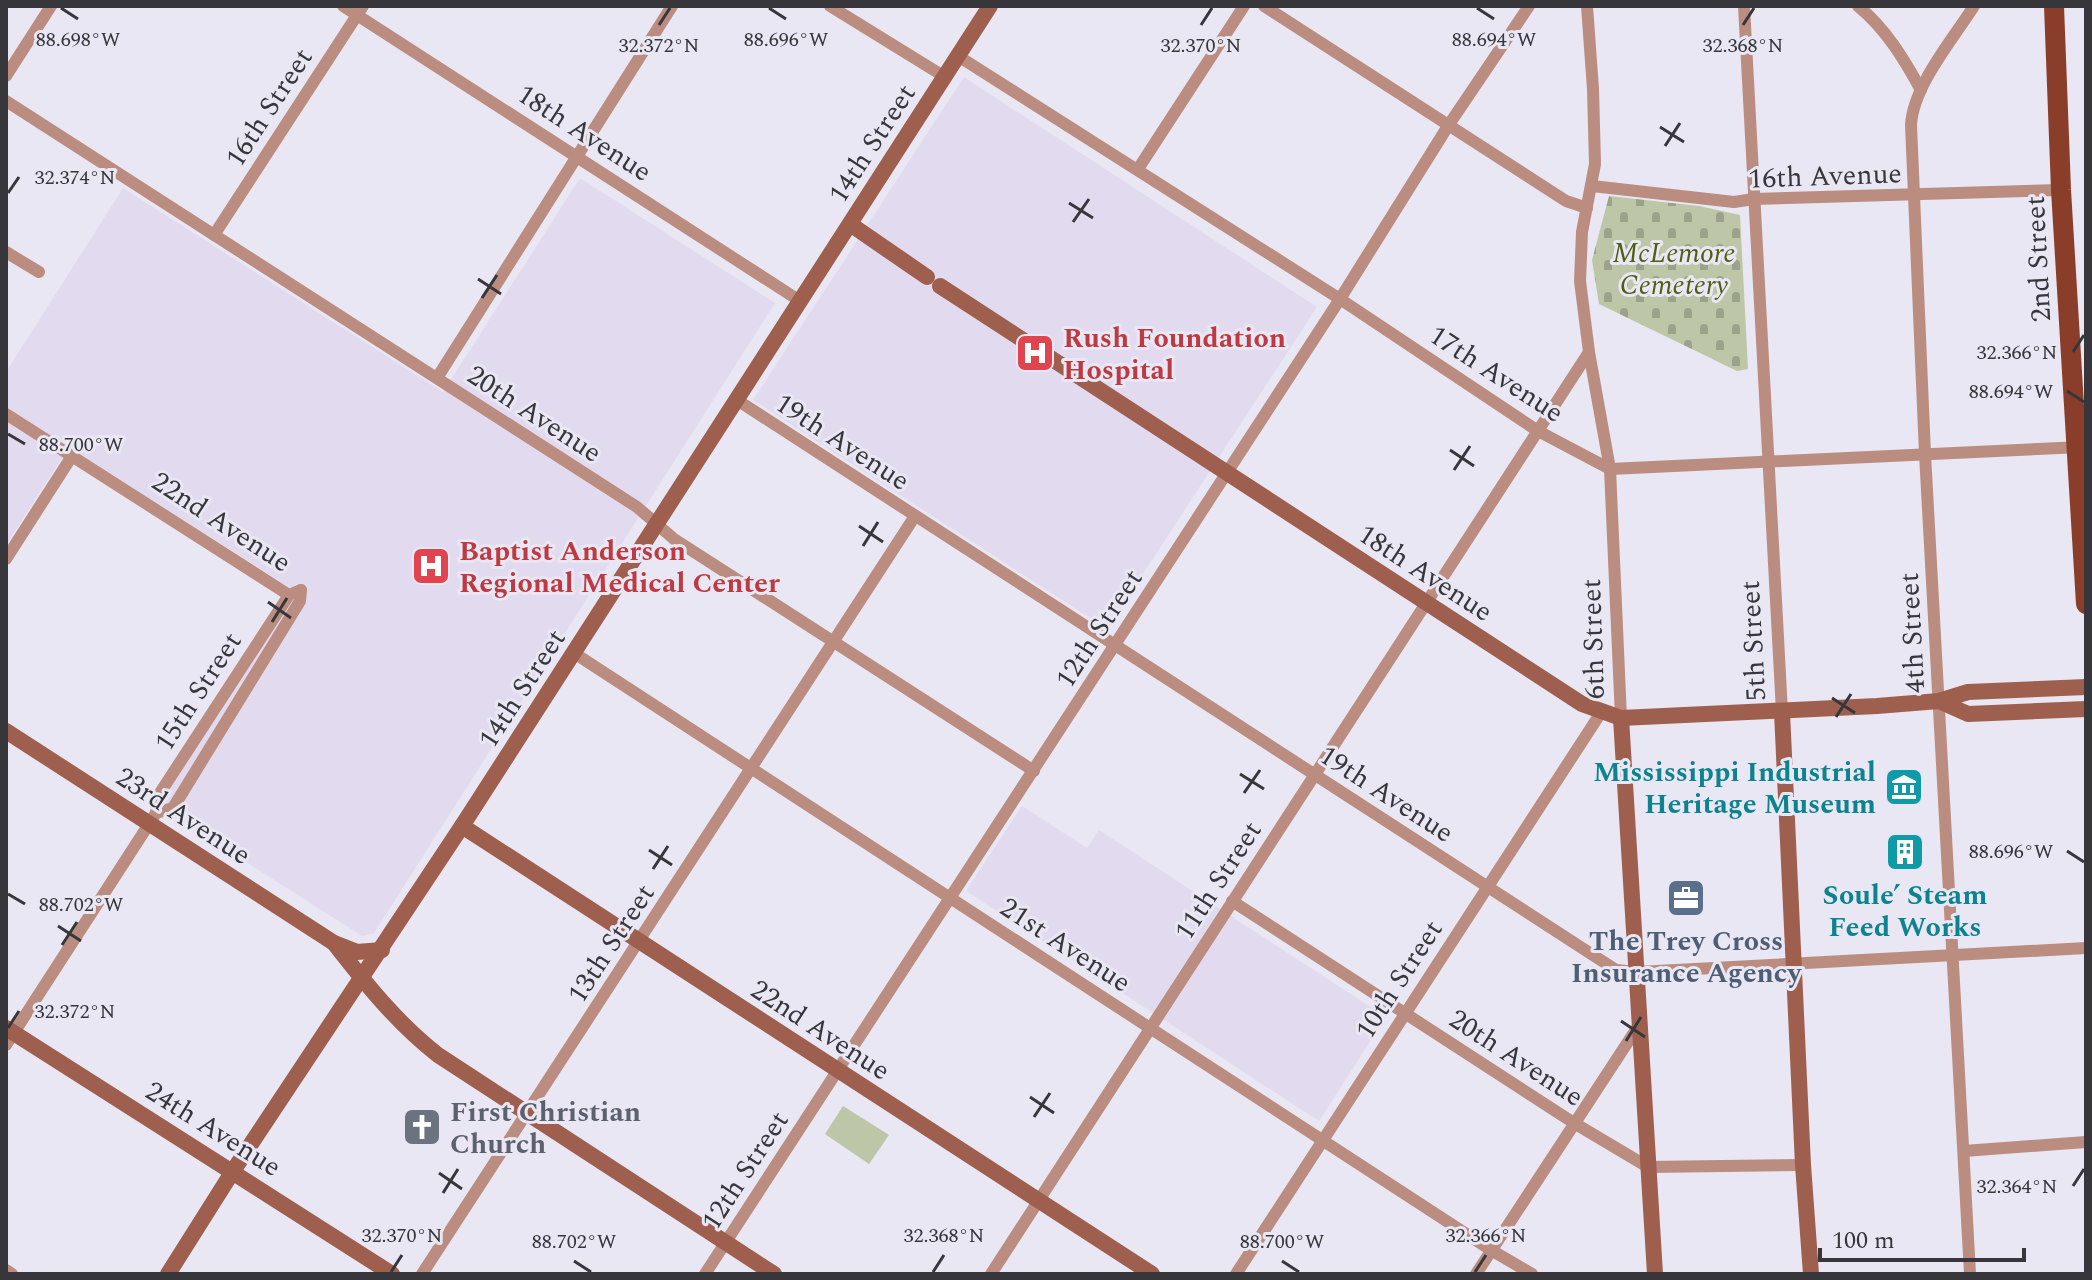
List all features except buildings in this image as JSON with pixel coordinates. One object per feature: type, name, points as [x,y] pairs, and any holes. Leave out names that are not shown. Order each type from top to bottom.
[{"type":"main road","name":"14th Street","points":[[168,1274],[233,1171],[382,950],[990,6]]},
{"type":"main road","name":"2nd Street","points":[[2054,6],[2061,190],[2081,447],[2086,604]]},
{"type":"main road","name":"18th Avenue","points":[[850,224],[934,282],[1582,704],[1621,718],[1782,712],[1939,701],[1968,692],[2086,687]]},
{"type":"main road","name":"18th Avenue","points":[[1939,701],[1968,714],[2086,709]]},
{"type":"main road","name":"5th Street","points":[[1782,712],[1811,1274]]},
{"type":"main road","name":"6th Street","points":[[1621,718],[1655,1274]]},
{"type":"main road","name":"23rd Avenue","points":[[6,731],[152,819],[334,943],[357,952],[382,950]]},
{"type":"main road","name":"22nd Avenue","points":[[462,826],[1152,1274]]},
{"type":"main road","name":"23rd Avenue","points":[[334,943],[382,1004],[423,1044],[774,1274]]},
{"type":"main road","name":"24th Avenue","points":[[9,1036],[233,1171],[392,1274]]},
{"type":"street","points":[[6,76],[51,6]]},
{"type":"street","name":"18th Avenue","points":[[343,6],[360,10],[577,158],[800,301]]},
{"type":"street","points":[[437,378],[672,6]]},
{"type":"street","points":[[830,6],[945,77]]},
{"type":"street","points":[[1138,169],[1244,6]]},
{"type":"street","points":[[1264,6],[1566,201],[1587,208]]},
{"type":"street","name":"12th Street","points":[[705,1274],[1227,474],[1448,126],[1529,6]]},
{"type":"street","name":"6th Street","points":[[1587,6],[1595,139],[1592,186],[1579,258],[1589,352],[1610,469],[1621,718]]},
{"type":"street","name":"5th Street","points":[[1744,6],[1782,712]]},
{"type":"street","points":[[1858,6],[1884,31],[1921,90]]},
{"type":"street","name":"4th Street","points":[[1970,1274],[1925,454],[1912,109],[1974,6]]},
{"type":"street","name":"16th Street","points":[[214,235],[360,10]]},
{"type":"street","name":"17th Avenue","points":[[958,56],[1340,299],[1538,431],[1610,469]]},
{"type":"street","name":"20th Avenue","points":[[6,101],[637,507],[674,539],[1034,771]]},
{"type":"street","name":"16th Avenue","points":[[1592,186],[1734,202],[2061,190]]},
{"type":"street","points":[[6,252],[39,272]]},
{"type":"street","name":"11th Street","points":[[991,1274],[1589,352]]},
{"type":"street","name":"19th Avenue","points":[[737,400],[1616,970],[1638,972],[1794,965],[2086,948]]},
{"type":"street","name":"22nd Avenue","points":[[6,414],[295,593]]},
{"type":"street","points":[[1610,469],[2081,447]]},
{"type":"street","points":[[6,559],[72,456]]},
{"type":"street","name":"13th Street","points":[[422,1274],[915,516]]},
{"type":"street","name":"15th Street","points":[[9,1036],[152,819],[158,796],[295,593],[300,601],[173,808],[152,819]]},
{"type":"street","name":"21st Avenue","points":[[574,653],[1532,1274]]},
{"type":"street","name":"10th Street","points":[[1236,1274],[1602,711]]},
{"type":"street","name":"20th Avenue","points":[[1232,901],[1574,1123],[1648,1167]]},
{"type":"street","points":[[1476,1274],[1641,1022]]},
{"type":"street","points":[[1964,1151],[2086,1142]]},
{"type":"street","points":[[1648,1167],[1803,1165]]},
{"type":"street","points":[[6,1270],[12,1274]]},
{"type":"shaded area","name":"Rush Foundation Hospital","points":[[964,77],[1317,307],[1107,629],[753,400]]},
{"type":"shaded area","name":"Baptist Anderson Regional Medical Center","points":[[580,178],[775,303],[374,933],[362,936],[153,803],[289,587],[69,447],[6,545],[6,372],[123,188],[443,392]]},
{"type":"shaded area","points":[[1022,806],[1087,848],[1099,830],[1386,1017],[1319,1121],[966,891]]},
{"type":"green space","name":"McLemore Cemetery","points":[[1609,196],[1699,206],[1740,215],[1748,369],[1737,371],[1599,304],[1592,260]]},
{"type":"green space","points":[[843,1106],[889,1135],[869,1164],[825,1134]]},
{"type":"place","name":"Rush Foundation Hospital","points":[[1035,353]]},
{"type":"place","name":"Baptist Anderson Regional Medical Center","points":[[431,566]]},
{"type":"place","name":"Mississippi Industrial Heritage Museum","points":[[1904,787]]},
{"type":"place","name":"Soule’ Steam Feed Works","points":[[1905,852]]},
{"type":"place","name":"The Trey Cross Insurance Agency","points":[[1686,898]]},
{"type":"place","name":"First Christian Church","points":[[422,1127]]}]
